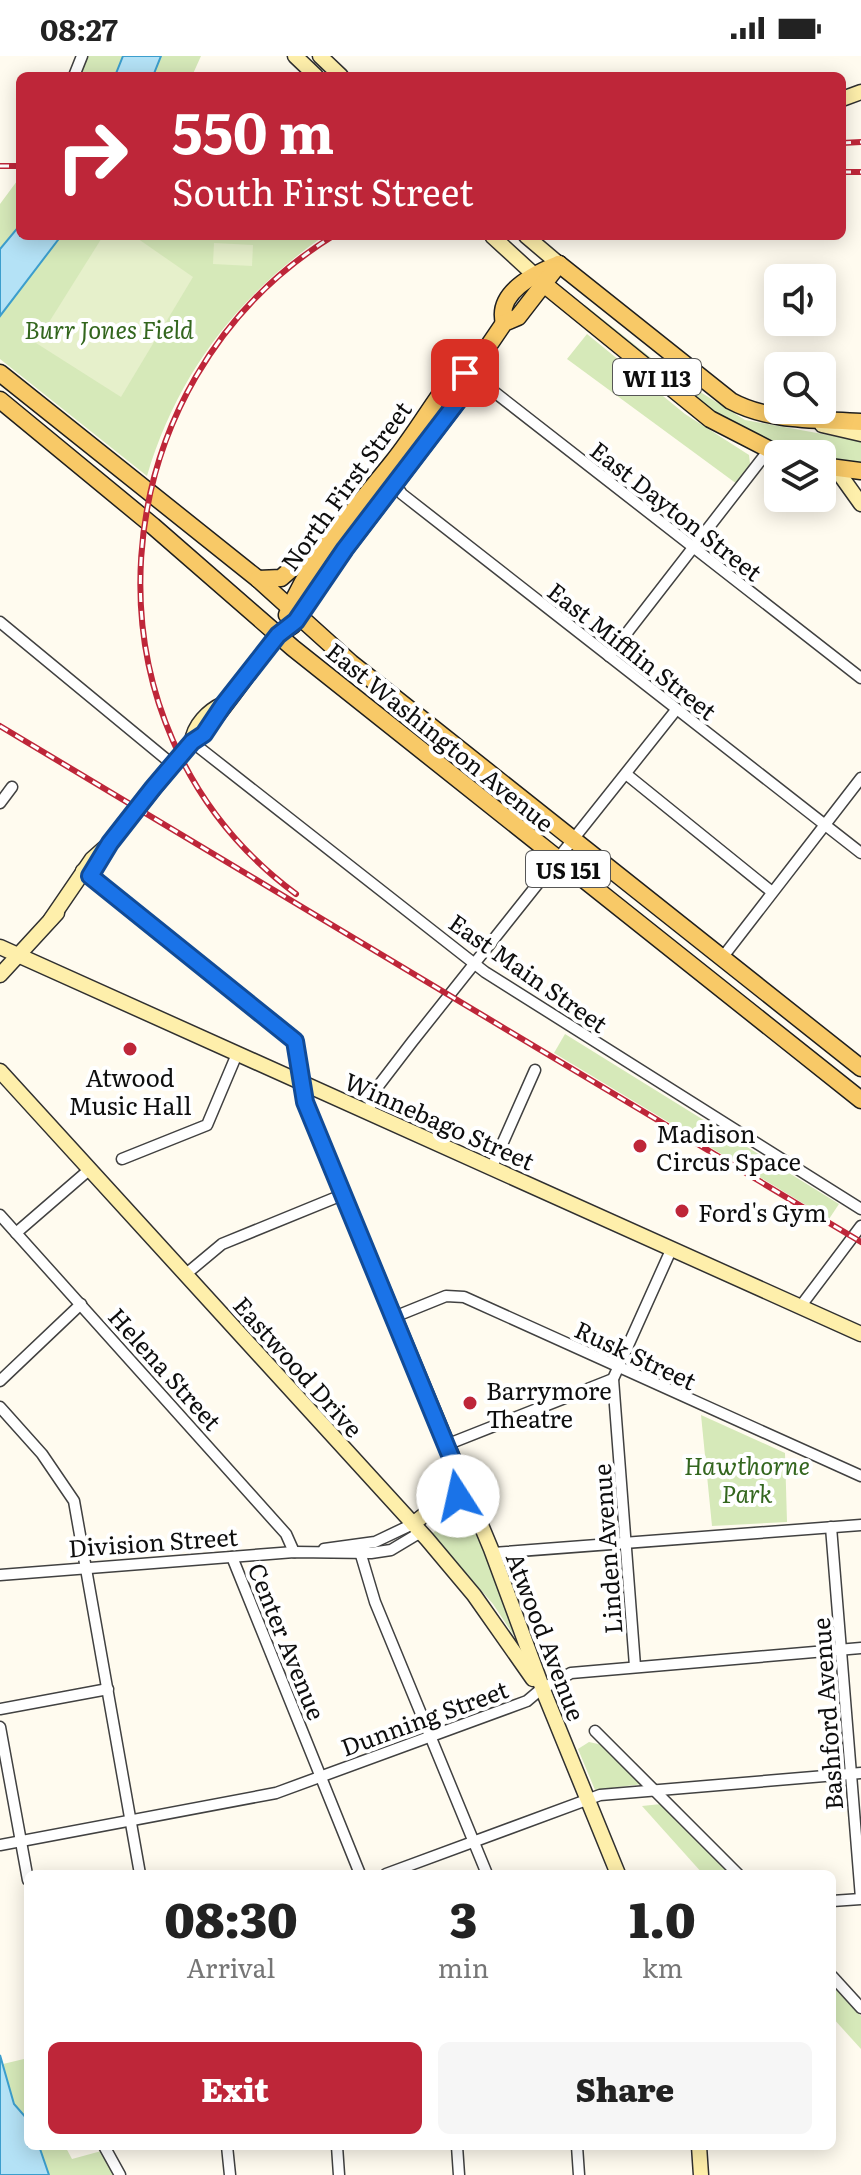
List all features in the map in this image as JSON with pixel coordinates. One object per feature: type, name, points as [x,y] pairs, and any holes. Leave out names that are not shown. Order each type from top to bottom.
[{"type":"main road","name":"North First Street","points":[[294,612],[342,523],[428,441],[467,389],[474,367],[504,323],[518,317],[539,280],[559,264]]},
{"type":"main road","name":"WI 113","points":[[559,264],[731,401],[749,411],[764,414]]},
{"type":"main road","name":"WI 113","points":[[539,280],[710,419],[764,448]]},
{"type":"main road","name":"North First Street","points":[[294,612],[390,478],[428,412],[451,380],[474,367]]},
{"type":"main road","name":"East Washington Avenue","points":[[0,373],[258,579],[370,679],[861,1068]]},
{"type":"main road","name":"East Washington Avenue","points":[[0,400],[278,635],[556,860],[861,1100]]},
{"type":"main road","points":[[428,412],[431,419],[428,441]]},
{"type":"main road","name":"WI 113","points":[[836,421],[861,422]]},
{"type":"main road","points":[[836,469],[861,471]]},
{"type":"main road","points":[[258,579],[273,581],[285,576],[342,523]]},
{"type":"main road","points":[[278,635],[294,612]]},
{"type":"street","points":[[295,56],[312,72]]},
{"type":"street","points":[[320,56],[337,72]]},
{"type":"street","points":[[496,240],[539,280]]},
{"type":"street","points":[[531,240],[559,264]]},
{"type":"street","name":"East Dayton Street","points":[[474,367],[693,548],[861,678]]},
{"type":"street","points":[[817,424],[861,434]]},
{"type":"street","points":[[609,656],[764,464]]},
{"type":"street","points":[[836,476],[861,504]]},
{"type":"street","name":"East Mifflin Street","points":[[390,478],[402,494],[861,853]]},
{"type":"street","points":[[0,622],[172,764]]},
{"type":"street","points":[[0,975],[51,919],[192,742],[194,732],[206,716],[224,704],[278,635]]},
{"type":"street","points":[[368,1112],[380,1084],[676,710]]},
{"type":"street","name":"East Main Street","points":[[192,742],[475,964],[861,1209]]},
{"type":"street","points":[[626,774],[772,892]]},
{"type":"street","points":[[722,958],[861,778]]},
{"type":"street","points":[[0,803],[12,787]]},
{"type":"street","name":"Atwood Avenue","points":[[86,873],[290,1035],[297,1049],[305,1102],[493,1553],[542,1691],[616,1870]]},
{"type":"street","name":"Winnebago Street","points":[[0,947],[861,1334]]},
{"type":"street","points":[[122,1159],[207,1125],[237,1054]]},
{"type":"street","points":[[492,1167],[535,1070]]},
{"type":"street","name":"Eastwood Drive","points":[[2,1072],[417,1528],[474,1595],[542,1691]]},
{"type":"street","points":[[16,1233],[90,1169]]},
{"type":"street","points":[[186,1274],[222,1244],[342,1195]]},
{"type":"street","name":"Helena Street","points":[[0,1215],[286,1534],[294,1552]]},
{"type":"street","points":[[800,1307],[861,1226]]},
{"type":"street","name":"Linden Avenue","points":[[635,1666],[616,1374],[671,1250]]},
{"type":"street","name":"Rusk Street","points":[[394,1317],[457,1295],[616,1374],[861,1476]]},
{"type":"street","points":[[0,1381],[81,1304]]},
{"type":"street","points":[[446,1445],[616,1374]]},
{"type":"street","points":[[0,1407],[42,1454],[74,1501],[139,1870]]},
{"type":"street","name":"Division Street","points":[[0,1575],[358,1549],[417,1528],[449,1495],[455,1467]]},
{"type":"street","points":[[493,1553],[861,1525]]},
{"type":"street","name":"Bashford Avenue","points":[[831,1527],[856,1774],[861,1899]]},
{"type":"street","points":[[358,1549],[375,1602],[485,1870]]},
{"type":"street","name":"Center Avenue","points":[[232,1557],[358,1870]]},
{"type":"street","name":"Dunning Street","points":[[0,1845],[276,1793],[527,1701],[571,1673],[861,1648]]},
{"type":"street","points":[[0,1709],[108,1689]]},
{"type":"street","points":[[0,1727],[26,1870]]},
{"type":"street","points":[[595,1731],[734,1870]]},
{"type":"street","points":[[397,1870],[600,1795],[856,1774]]},
{"type":"street","points":[[836,1901],[861,1899]]},
{"type":"street","points":[[836,1980],[861,2008]]},
{"type":"street","points":[[106,2150],[120,2175]]},
{"type":"street","points":[[227,2150],[230,2175]]},
{"type":"street","points":[[337,2150],[339,2175]]},
{"type":"street","points":[[457,2150],[459,2175]]},
{"type":"street","points":[[577,2150],[579,2175]]},
{"type":"street","points":[[699,2150],[701,2175]]},
{"type":"green space","points":[[82,56],[201,56],[194,72],[76,72]]},
{"type":"green space","name":"Burr Jones Field","points":[[16,182],[16,240],[319,240],[264,285],[214,341],[175,404],[147,476],[0,359],[0,204]]},
{"type":"green space","points":[[100,240],[140,240],[193,277],[121,397],[36,343]]},
{"type":"green space","points":[[214,243],[253,245],[252,266],[213,264]]},
{"type":"green space","points":[[585,305],[670,373],[745,420],[861,441],[861,463],[836,460],[836,440],[764,440],[726,421],[694,400],[583,307]]},
{"type":"green space","points":[[587,334],[685,414],[749,455],[750,464],[737,484],[567,359]]},
{"type":"green space","points":[[565,1034],[839,1204],[829,1219],[554,1053]]},
{"type":"green space","name":"Hawthorne Park","points":[[701,1415],[785,1453],[787,1522],[712,1526]]},
{"type":"green space","points":[[465,1501],[524,1651],[493,1604],[432,1534]]},
{"type":"green space","points":[[589,1742],[607,1746],[643,1784],[595,1790],[578,1749]]},
{"type":"green space","points":[[661,1804],[687,1825],[728,1870],[699,1870],[642,1806]]},
{"type":"green space","points":[[836,1988],[861,2016],[861,2049],[836,2021]]},
{"type":"green space","points":[[24,2059],[24,2115],[14,2104],[3,2064]]},
{"type":"green space","points":[[40,2150],[67,2150],[72,2159],[105,2150],[120,2175],[49,2175]]},
{"type":"water","points":[[123,56],[161,56],[155,72],[117,72]]},
{"type":"water","points":[[16,230],[16,240],[58,240],[0,316],[0,249]]},
{"type":"water","points":[[0,2055],[14,2104],[24,2115],[24,2150],[40,2150],[49,2175],[0,2175]]},
{"type":"railway","points":[[846,143],[861,142]]},
{"type":"railway","points":[[0,166],[16,166]]},
{"type":"railway","points":[[846,172],[861,172]]},
{"type":"railway","points":[[296,894],[223,823],[173,741],[146,650],[141,556],[158,464],[196,376],[255,299],[328,240]]},
{"type":"railway","points":[[0,726],[861,1242]]},
{"type":"place","name":"Atwood Music Hall","points":[[130,1049]]},
{"type":"place","name":"Madison Circus Space","points":[[640,1146]]},
{"type":"place","name":"Ford's Gym","points":[[682,1211]]},
{"type":"place","name":"Barrymore Theatre","points":[[470,1403]]},
{"type":"route","points":[[458,1496],[457,1472],[305,1102],[295,1041],[90,876],[110,843],[153,788],[192,742],[199,739],[215,721],[224,704],[278,635],[296,621],[345,549],[467,389],[470,373],[465,373]]}]
